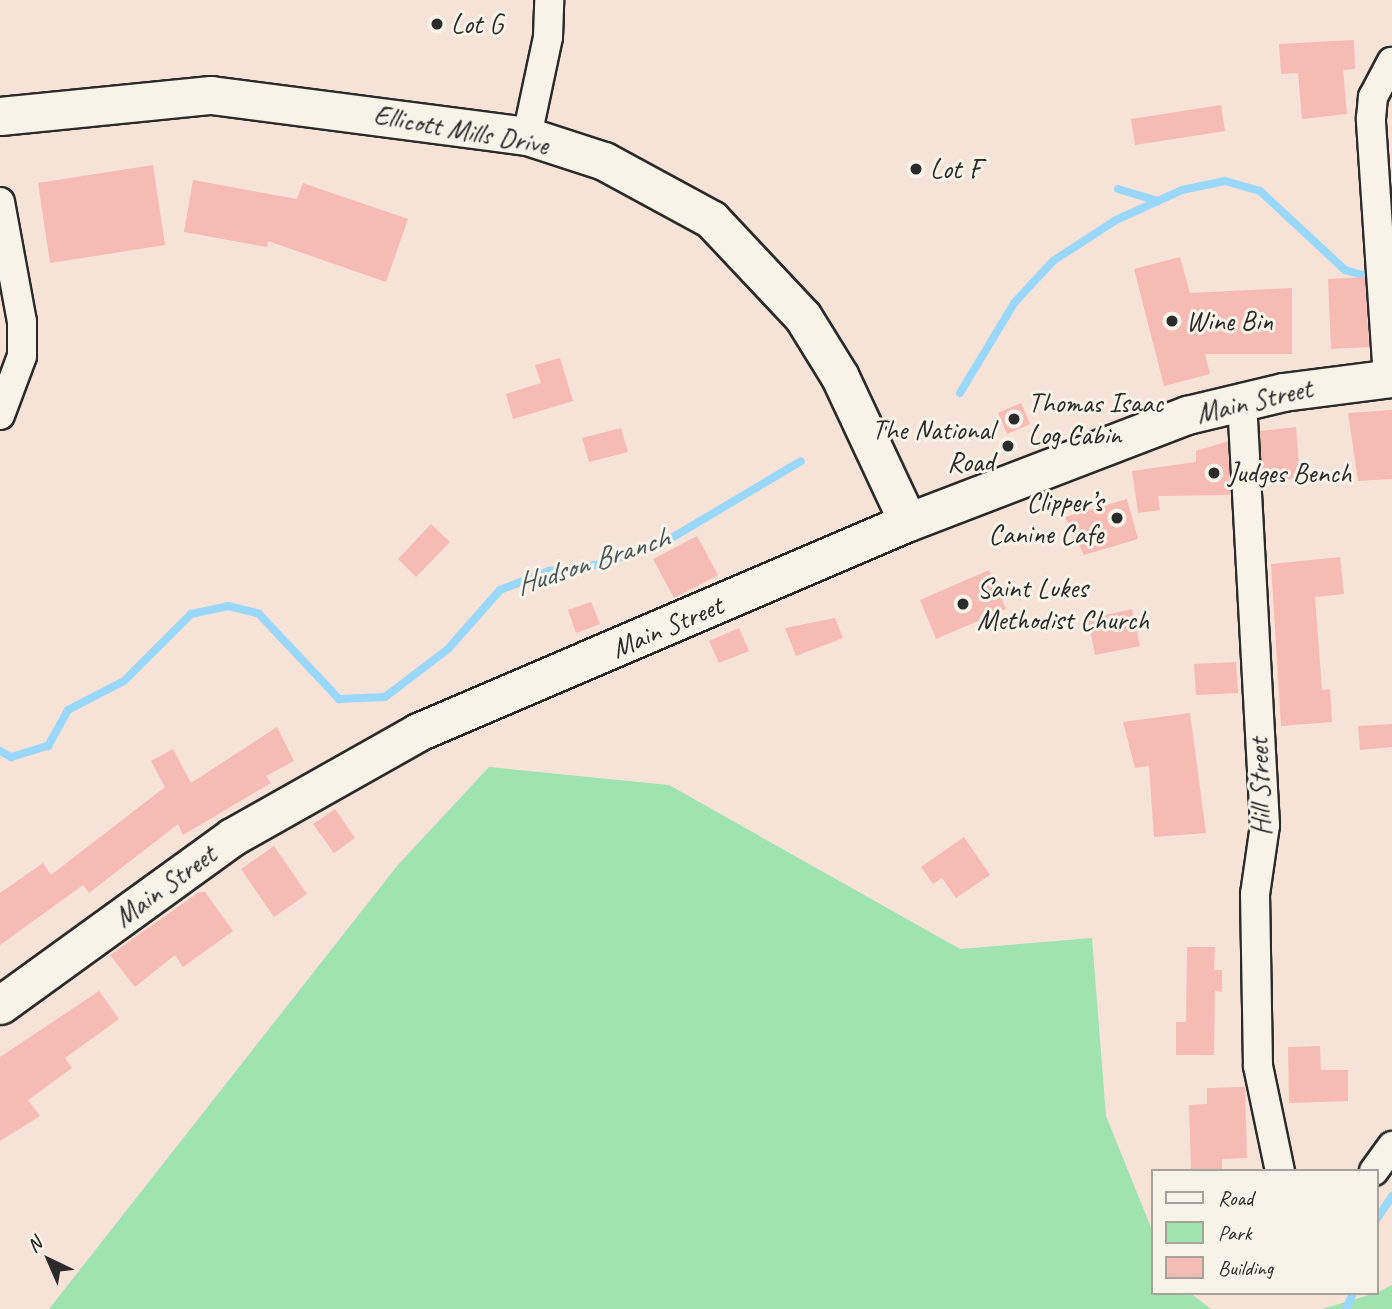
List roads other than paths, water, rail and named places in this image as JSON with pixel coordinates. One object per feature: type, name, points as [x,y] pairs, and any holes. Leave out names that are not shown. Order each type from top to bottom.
[{"type":"main road","name":"Ellicott Mills Drive","points":[[0,116],[211,95],[527,136],[664,190],[711,219],[763,270],[803,317],[840,377],[908,522]]},
{"type":"main road","name":"Main Street","points":[[0,1005],[232,837],[353,764],[908,522],[1177,419],[1242,401],[1390,378]]},
{"type":"street","points":[[527,136],[548,37],[549,0]]},
{"type":"street","points":[[1390,378],[1371,119],[1373,97],[1392,62]]},
{"type":"street","points":[[0,202],[22,334],[22,356],[0,415]]},
{"type":"street","name":"Hill Street","points":[[1242,401],[1265,825],[1255,894],[1258,1066],[1280,1169]]},
{"type":"street","points":[[1375,1169],[1392,1146]]},
{"type":"waterway","name":"Hudson Branch","points":[[960,393],[1015,302],[1053,261],[1116,220],[1182,190],[1225,181],[1260,191],[1345,270],[1376,279]]},
{"type":"waterway","points":[[1118,189],[1158,201]]},
{"type":"waterway","name":"Hudson Branch","points":[[0,751],[11,757],[48,746],[68,710],[124,681],[191,614],[228,606],[259,614],[339,699],[385,697],[448,649],[500,590],[549,571],[596,565],[658,546],[801,461]]},
{"type":"waterway","points":[[1378,1217],[1392,1196]]},
{"type":"waterway","points":[[1346,1309],[1352,1295]]},
{"type":"place","name":"Lot G","points":[[437,24]]},
{"type":"place","name":"Lot F","points":[[916,169]]},
{"type":"place","name":"Wine Bin","points":[[1172,321]]},
{"type":"place","name":"Thomas Isaac Log Cabin","points":[[1014,419]]},
{"type":"place","name":"The National Road","points":[[1008,446]]},
{"type":"place","name":"Judges Bench","points":[[1214,473]]},
{"type":"place","name":"Clipper’s Canine Cafe","points":[[1117,518]]},
{"type":"place","name":"Saint Lukes Methodist Church","points":[[963,604]]}]
